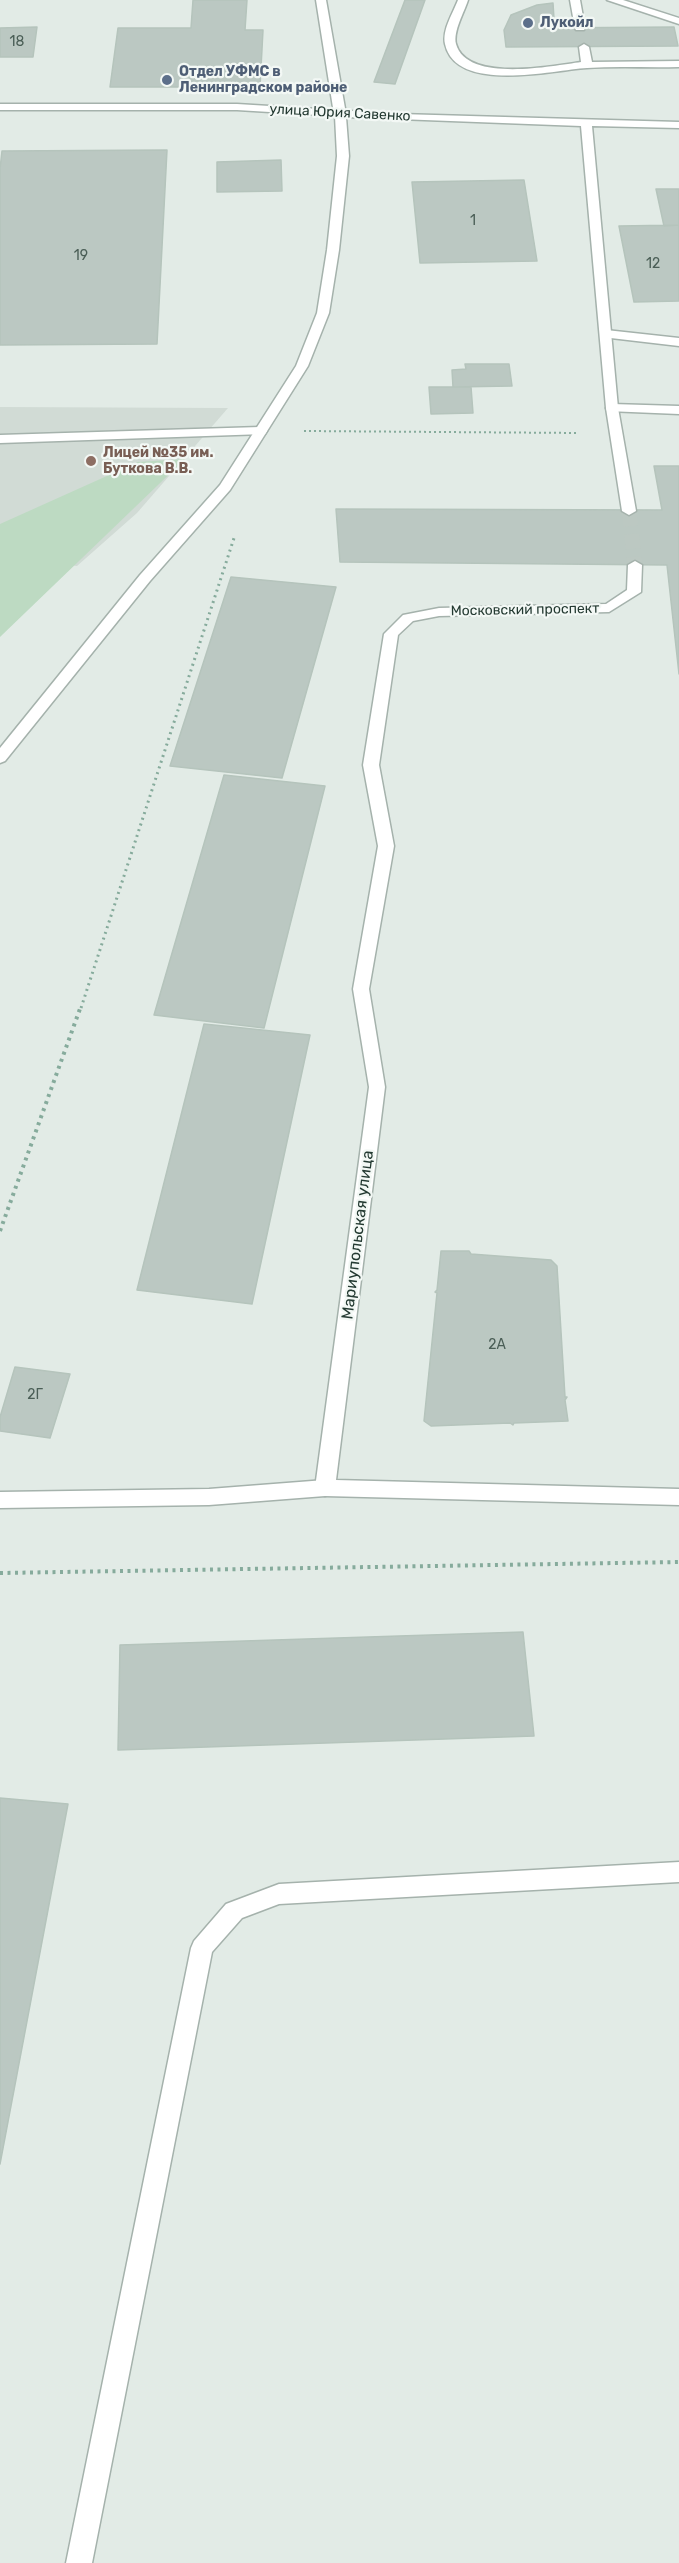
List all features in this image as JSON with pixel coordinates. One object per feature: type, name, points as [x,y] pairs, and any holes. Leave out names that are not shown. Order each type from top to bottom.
[{"type":"street","points":[[0,758],[145,578],[225,487],[302,366],[323,313],[333,250],[343,156],[340,114],[321,0]]},
{"type":"street","points":[[463,0],[450,42],[455,56],[469,67],[495,73],[587,65],[679,64]]},
{"type":"street","points":[[575,0],[580,28]]},
{"type":"street","points":[[612,0],[679,21]]},
{"type":"street","points":[[584,47],[587,65]]},
{"type":"street","name":"улица Юрия Савенко","points":[[0,107],[237,107],[340,114],[679,125]]},
{"type":"street","points":[[586,122],[612,408],[629,512]]},
{"type":"street","points":[[606,334],[679,342]]},
{"type":"street","points":[[612,408],[679,410]]},
{"type":"street","points":[[0,439],[260,431]]},
{"type":"street","name":"Московский проспект","points":[[391,634],[408,618],[439,612],[609,608],[634,592],[635,565]]},
{"type":"street","name":"Мариупольская улица","points":[[325,1488],[377,1087],[361,989],[386,846],[371,765],[391,634]]},
{"type":"street","points":[[0,1500],[209,1497],[325,1488],[679,1497]]},
{"type":"street","points":[[80,2563],[202,1948],[234,1911],[279,1894],[679,1872]]},
{"type":"path","points":[[293,431],[616,433]]},
{"type":"path","points":[[0,1229],[70,1040],[236,532]]},
{"type":"path","points":[[0,1573],[679,1562]]},
{"type":"shaded area","name":"Лицей №35 им. Буткова В.В.","points":[[0,407],[228,408],[137,513],[77,566],[0,558]]},
{"type":"green space","points":[[185,459],[0,637],[0,524],[138,462]]},
{"type":"building","points":[[193,0],[247,0],[245,30],[263,30],[260,87],[110,87],[118,28],[191,28]]},
{"type":"building","points":[[405,0],[425,0],[395,84],[374,82]]},
{"type":"building","name":"Лукойл","points":[[553,3],[554,19],[542,28],[674,27],[678,46],[506,47],[504,30],[511,15],[537,5]]},
{"type":"building","points":[[37,27],[33,57],[0,57],[0,28]]},
{"type":"building","points":[[167,150],[157,344],[0,345],[0,169],[2,151]]},
{"type":"building","points":[[281,160],[282,191],[217,192],[217,162]]},
{"type":"building","points":[[524,180],[537,261],[420,263],[412,182]]},
{"type":"building","points":[[656,189],[679,189],[679,225],[664,226]]},
{"type":"building","points":[[679,225],[679,301],[634,302],[619,226]]},
{"type":"building","points":[[465,364],[509,364],[512,386],[453,387],[452,370],[466,369]]},
{"type":"building","points":[[429,387],[471,387],[473,413],[431,414]]},
{"type":"building","points":[[654,466],[679,466],[679,674],[667,565],[340,562],[336,509],[662,510]]},
{"type":"building","points":[[231,577],[336,587],[282,778],[170,766]]},
{"type":"building","points":[[224,775],[325,786],[264,1028],[154,1015]]},
{"type":"building","points":[[204,1024],[310,1035],[252,1304],[137,1290]]},
{"type":"building","points":[[441,1251],[469,1251],[471,1254],[551,1260],[557,1266],[568,1421],[514,1423],[513,1425],[510,1423],[431,1426],[424,1421],[437,1293],[435,1292]]},
{"type":"building","points":[[15,1367],[70,1374],[50,1438],[0,1431],[0,1417]]},
{"type":"building","points":[[523,1632],[534,1736],[118,1750],[120,1645]]},
{"type":"building","points":[[0,1798],[68,1804],[0,2164]]},
{"type":"tunnel","points":[[629,511],[635,565]]},
{"type":"place","name":"Лукойл","points":[[528,23]]},
{"type":"place","name":"Отдел УФМС в Ленинградском районе","points":[[167,80]]},
{"type":"place","name":"Лицей №35 им. Буткова В.В.","points":[[91,461]]}]
